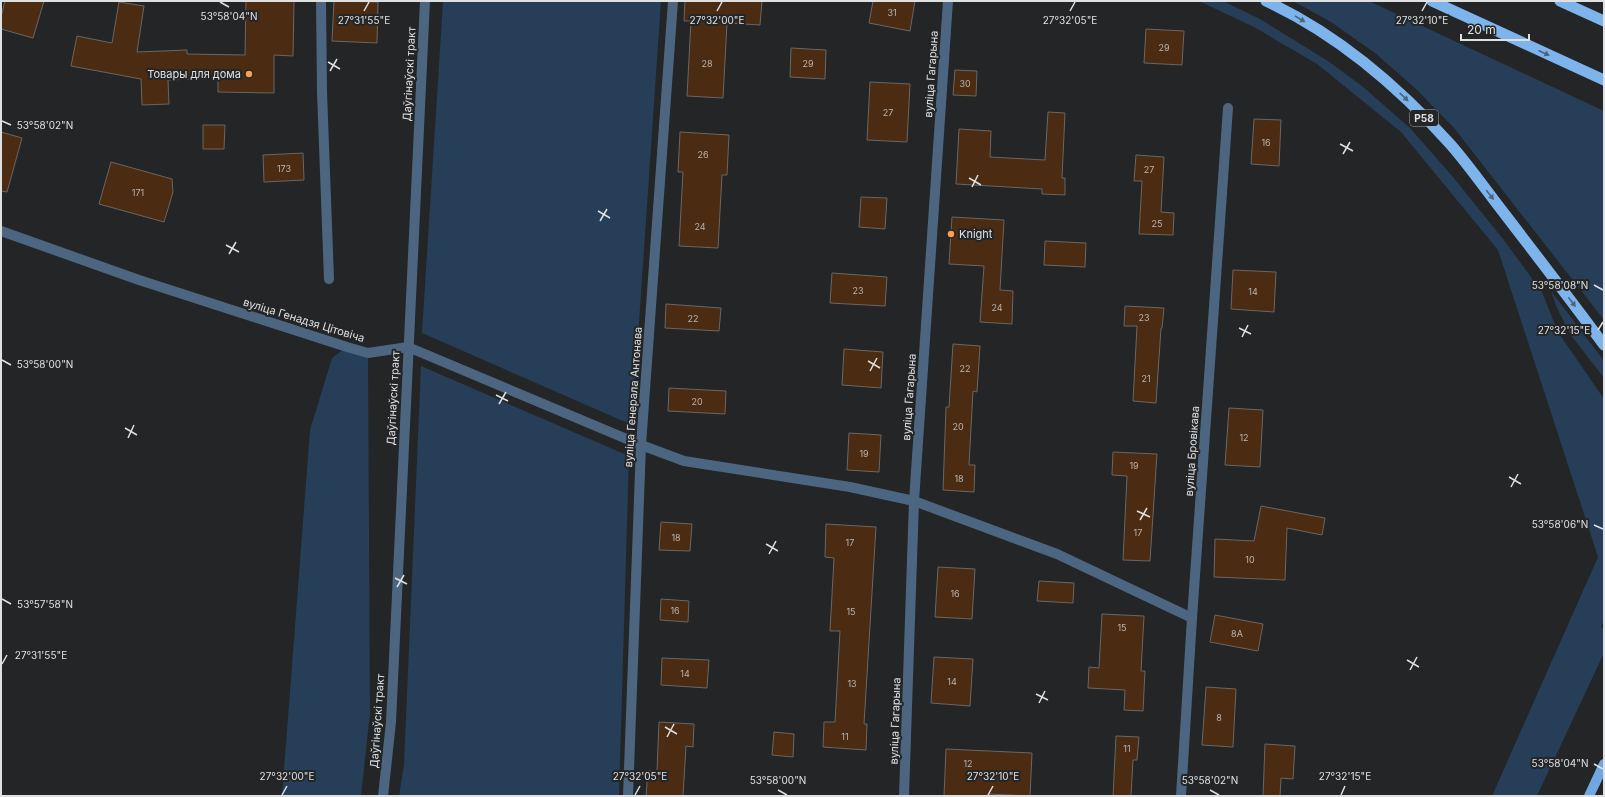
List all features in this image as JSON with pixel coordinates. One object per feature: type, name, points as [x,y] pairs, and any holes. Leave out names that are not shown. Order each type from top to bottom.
[{"type":"highway","name":"Р58","points":[[1266,1],[1285,10],[1330,37],[1369,66],[1452,146],[1604,345]]},
{"type":"highway","points":[[1432,1],[1604,80]]},
{"type":"highway","points":[[1560,1],[1604,21]]},
{"type":"main road","points":[[1589,796],[1604,764]]},
{"type":"street","points":[[321,1],[322,92],[329,279]]},
{"type":"street","name":"Даўгінаўскі тракт","points":[[383,796],[391,722],[425,1]]},
{"type":"street","name":"вуліца Генерала Антонава","points":[[628,796],[641,445],[673,1]]},
{"type":"street","name":"вуліца Гагарына","points":[[904,796],[914,501],[948,1]]},
{"type":"street","name":"вуліца Бровікава","points":[[1182,796],[1192,618],[1228,108]]},
{"type":"street","name":"вуліца Генадзя Цітовіча","points":[[1,231],[139,280],[368,353],[408,347]]},
{"type":"street","points":[[408,347],[641,445],[684,461],[850,487],[914,501],[1057,554],[1192,618]]},
{"type":"shaded area","points":[[443,1],[661,1],[632,425],[422,333]]},
{"type":"shaded area","points":[[1199,1],[1223,1],[1258,18],[1328,61],[1362,86],[1410,128],[1453,177],[1503,239],[1542,292],[1558,332],[1604,399],[1604,619],[1601,627],[1604,629],[1604,653],[1537,796],[1492,796],[1598,557],[1498,250],[1401,132],[1317,64],[1254,27]]},
{"type":"shaded area","points":[[1293,1],[1369,1],[1604,111],[1604,320],[1454,128],[1416,89],[1375,53],[1331,22]]},
{"type":"shaded area","points":[[1551,291],[1604,361],[1604,378],[1570,334],[1557,308]]},
{"type":"shaded area","points":[[347,347],[368,353],[370,713],[361,796],[282,796],[310,430],[332,358]]},
{"type":"shaded area","points":[[421,366],[629,456],[619,796],[399,796],[404,764]]},
{"type":"building","points":[[5,1],[44,1],[33,38],[1,29],[1,17]]},
{"type":"building","points":[[246,1],[294,1],[293,56],[274,55],[274,93],[218,92],[218,78],[168,80],[169,104],[142,105],[141,79],[71,66],[77,36],[112,43],[119,2],[144,6],[137,52],[187,50],[187,54],[245,55]]},
{"type":"building","points":[[334,1],[378,2],[377,43],[332,41]]},
{"type":"building","points":[[685,1],[762,1],[760,25],[727,23],[723,98],[687,96],[691,21],[684,21]]},
{"type":"building","points":[[873,1],[915,1],[910,31],[869,23]]},
{"type":"building","points":[[1146,29],[1184,31],[1182,65],[1144,63]]},
{"type":"building","points":[[791,48],[826,50],[825,79],[790,77]]},
{"type":"building","points":[[955,70],[977,71],[976,96],[953,95]]},
{"type":"building","points":[[870,82],[910,84],[907,142],[867,140]]},
{"type":"building","points":[[1048,112],[1065,113],[1062,178],[1065,178],[1065,195],[1042,194],[1042,189],[956,184],[959,129],[991,131],[990,157],[1045,160]]},
{"type":"building","points":[[1254,119],[1281,120],[1279,166],[1251,164]]},
{"type":"building","points":[[203,125],[225,125],[224,149],[203,149]]},
{"type":"building","points":[[1,132],[22,138],[7,192],[1,191]]},
{"type":"building","points":[[680,132],[729,135],[727,175],[722,175],[718,248],[679,246],[683,172],[678,172]]},
{"type":"building","points":[[303,153],[304,180],[264,182],[263,155]]},
{"type":"building","points":[[1136,155],[1164,157],[1161,212],[1174,213],[1173,235],[1139,234],[1142,181],[1134,181]]},
{"type":"building","points":[[111,162],[172,179],[173,192],[164,222],[99,204]]},
{"type":"building","points":[[861,197],[887,198],[885,229],[859,227]]},
{"type":"building","points":[[952,217],[1004,220],[1000,290],[1013,291],[1012,324],[980,322],[984,266],[949,264]]},
{"type":"building","points":[[1045,241],[1086,243],[1085,267],[1044,265]]},
{"type":"building","points":[[1233,270],[1276,272],[1274,312],[1231,309]]},
{"type":"building","points":[[832,273],[887,277],[885,306],[830,303]]},
{"type":"building","points":[[666,304],[721,308],[719,331],[665,328]]},
{"type":"building","points":[[1125,306],[1164,308],[1161,328],[1156,403],[1133,401],[1137,326],[1124,326]]},
{"type":"building","points":[[953,344],[980,346],[977,392],[973,391],[969,465],[975,465],[974,492],[943,490],[946,407],[949,407]]},
{"type":"building","points":[[844,349],[883,352],[881,388],[842,385]]},
{"type":"building","points":[[669,388],[726,391],[725,414],[668,411]]},
{"type":"building","points":[[1229,408],[1263,410],[1260,467],[1225,465]]},
{"type":"building","points":[[849,433],[881,435],[879,472],[847,470]]},
{"type":"building","points":[[1113,452],[1157,454],[1150,561],[1123,560],[1127,476],[1112,475]]},
{"type":"building","points":[[1261,506],[1325,518],[1322,535],[1287,528],[1285,580],[1214,577],[1215,539],[1254,541]]},
{"type":"building","points":[[661,522],[692,524],[690,551],[659,550]]},
{"type":"building","points":[[826,524],[876,527],[864,724],[867,724],[866,750],[823,747],[824,722],[835,722],[840,631],[830,631],[834,558],[825,557]]},
{"type":"building","points":[[938,567],[975,569],[972,619],[935,617]]},
{"type":"building","points":[[1039,581],[1074,583],[1073,603],[1037,601]]},
{"type":"building","points":[[661,599],[689,601],[688,622],[660,620]]},
{"type":"building","points":[[1102,614],[1144,616],[1141,671],[1145,671],[1143,711],[1124,710],[1125,690],[1088,688],[1089,667],[1099,668]]},
{"type":"building","points":[[1215,615],[1263,624],[1258,651],[1210,642]]},
{"type":"building","points":[[934,657],[973,659],[970,706],[931,703]]},
{"type":"building","points":[[662,658],[709,660],[707,688],[661,685]]},
{"type":"building","points":[[1206,687],[1236,689],[1233,747],[1202,745]]},
{"type":"building","points":[[659,722],[694,724],[693,747],[686,746],[683,796],[646,796],[648,771],[657,771]]},
{"type":"building","points":[[774,732],[794,734],[793,757],[772,755]]},
{"type":"building","points":[[1116,736],[1139,737],[1137,760],[1133,760],[1131,796],[1113,796]]},
{"type":"building","points":[[1265,744],[1295,746],[1293,779],[1281,778],[1280,796],[1263,796]]},
{"type":"building","points":[[946,749],[1032,753],[1030,796],[989,794],[989,796],[944,796]]},
{"type":"place","name":"Товары для дома","points":[[249,74]]},
{"type":"place","name":"Knight","points":[[951,234]]}]
